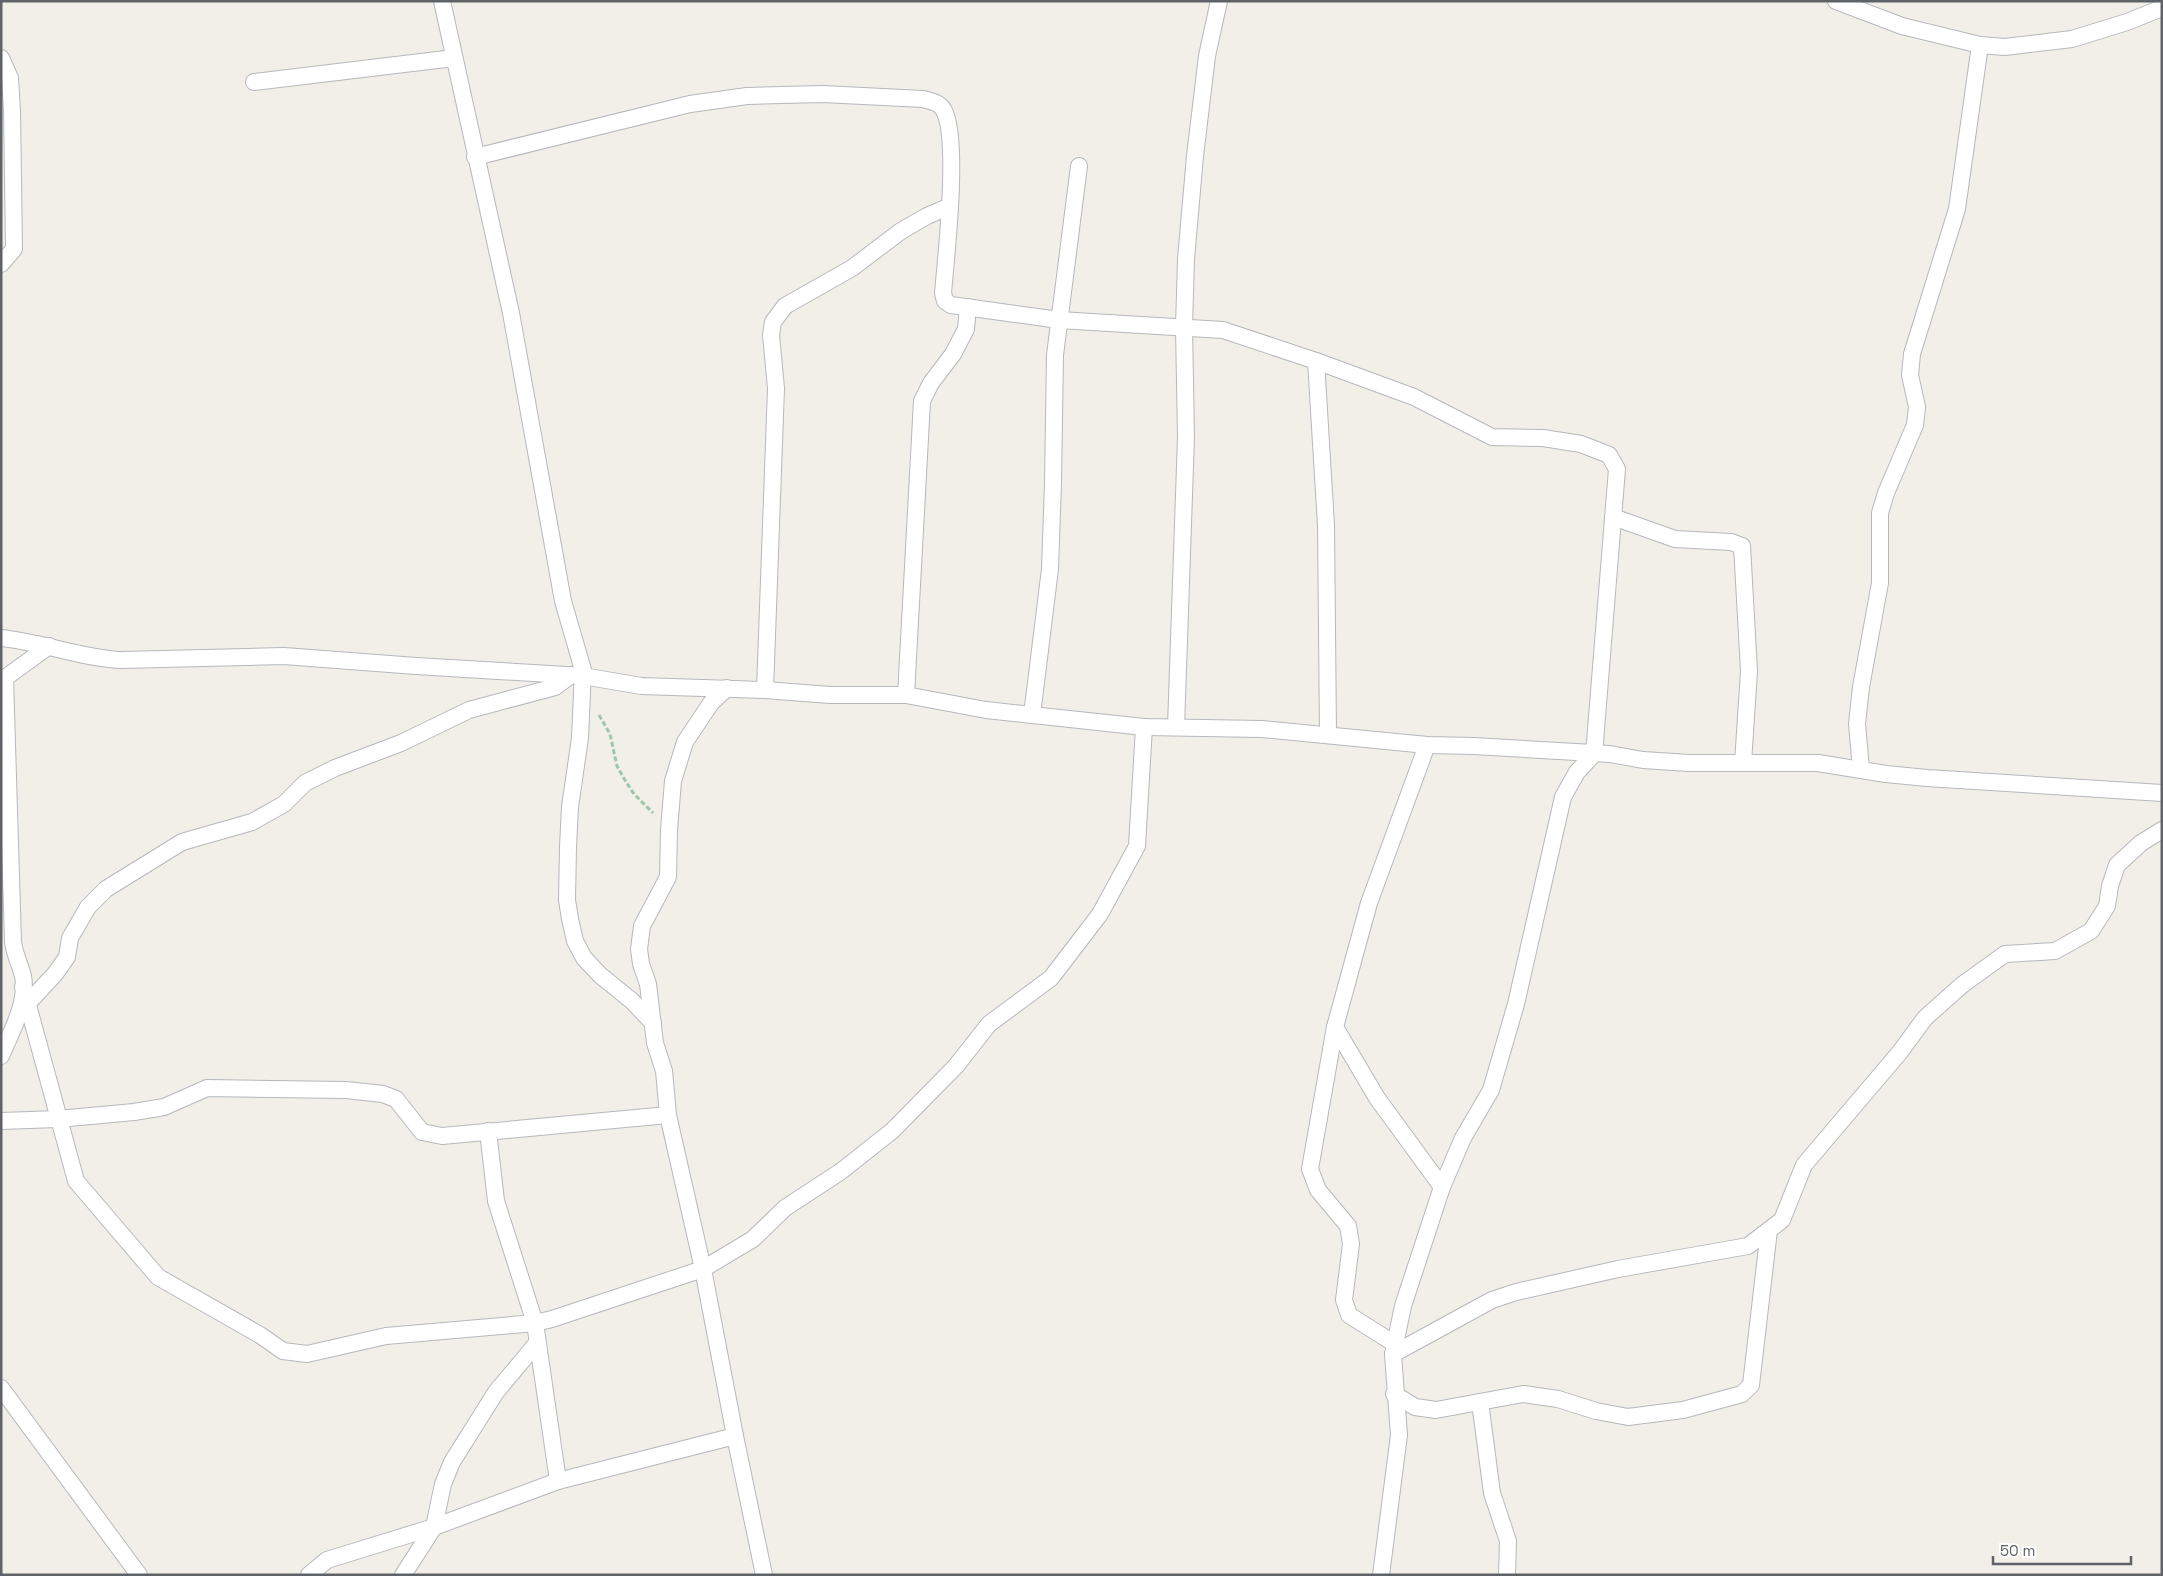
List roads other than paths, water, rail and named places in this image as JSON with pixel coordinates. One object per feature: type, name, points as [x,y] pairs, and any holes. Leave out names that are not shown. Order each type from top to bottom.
[{"type":"street","points":[[442,1],[511,313],[563,601],[583,670],[579,680],[580,738],[570,807],[568,847],[570,919],[575,941],[584,958],[632,1001],[653,1023]]},
{"type":"street","points":[[1176,727],[1186,437],[1184,327],[1186,259],[1195,156],[1207,56],[1219,1]]},
{"type":"street","points":[[1836,1],[1902,26],[1980,45],[2005,47],[2072,39],[2127,22],[2162,8]]},
{"type":"street","points":[[1861,769],[1857,724],[1861,687],[1880,583],[1880,513],[1886,493],[1915,425],[1917,407],[1910,375],[1912,354],[1957,209],[1980,45]]},
{"type":"street","points":[[1,58],[10,78],[14,249],[1,264]]},
{"type":"street","points":[[254,82],[454,58]]},
{"type":"street","points":[[475,157],[690,104],[747,96],[823,94],[923,99],[934,102],[942,107],[949,125],[951,137],[950,206],[943,293],[945,301],[951,305],[1059,320],[1223,330],[1316,361],[1414,397],[1492,437],[1542,438],[1581,444],[1609,455],[1617,469],[1594,754],[1577,772],[1562,797],[1518,994],[1491,1090],[1463,1138],[1442,1186],[1403,1306],[1394,1349],[1394,1394],[1398,1434],[1381,1575]]},
{"type":"street","points":[[1032,715],[1050,569],[1054,484],[1055,355],[1079,166]]},
{"type":"street","points":[[765,690],[776,388],[771,335],[773,322],[785,306],[852,268],[901,231],[927,216],[950,206]]},
{"type":"street","points":[[906,695],[922,400],[953,354],[966,328],[968,307]]},
{"type":"street","points":[[1316,361],[1326,525],[1328,735]]},
{"type":"street","points":[[1613,517],[1675,539],[1731,542],[1742,546],[1749,671],[1743,763]]},
{"type":"street","points":[[1,638],[49,646],[97,659],[284,656],[641,686],[765,690],[830,696],[906,695],[986,710],[1144,727],[1262,729],[1427,746],[1474,746],[1610,754],[1643,760],[1671,762],[1818,763],[1886,774],[1927,778],[2162,793]]},
{"type":"street","points":[[1,1056],[20,1010],[23,987],[23,976],[15,956],[13,942],[3,679],[49,646]]},
{"type":"street","points":[[28,1004],[55,974],[66,958],[70,938],[88,907],[106,889],[182,842],[252,822],[284,804],[306,783],[335,768],[401,743],[469,710],[579,680]]},
{"type":"street","points":[[727,688],[711,703],[685,742],[673,781],[668,877],[642,926],[639,938],[641,964],[648,984],[655,1043],[664,1071],[668,1115],[703,1269],[734,1436],[764,1575]]},
{"type":"street","points":[[23,987],[76,1181],[158,1277],[260,1335],[283,1351],[307,1354],[386,1336],[535,1323],[703,1269],[753,1239],[784,1208],[840,1172],[892,1131],[956,1066],[990,1024],[1051,978],[1100,914],[1137,846],[1144,727]]},
{"type":"street","points":[[1394,1349],[1349,1315],[1344,1300],[1351,1244],[1348,1226],[1318,1190],[1310,1168],[1335,1027],[1368,903],[1427,746]]},
{"type":"street","points":[[1394,1349],[1492,1300],[1516,1292],[1618,1269],[1748,1246],[1782,1220],[1804,1165],[1900,1052],[1926,1018],[1962,985],[2005,954],[2055,951],[2091,931],[2107,906],[2110,886],[2117,865],[2141,843],[2162,830]]},
{"type":"street","points":[[1335,1027],[1377,1098],[1442,1186]]},
{"type":"street","points":[[1,1121],[58,1119],[164,1107],[207,1088],[346,1090],[383,1094],[396,1099],[422,1132],[442,1136],[668,1115]]},
{"type":"street","points":[[488,1131],[496,1201],[519,1278],[535,1323],[536,1343],[558,1482]]},
{"type":"street","points":[[1394,1394],[1415,1407],[1436,1410],[1523,1394],[1558,1398],[1596,1411],[1628,1417],[1683,1410],[1742,1394],[1751,1385],[1769,1230]]},
{"type":"street","points":[[404,1575],[434,1527],[443,1484],[452,1462],[496,1392],[536,1343]]},
{"type":"street","points":[[1,1388],[139,1575]]},
{"type":"street","points":[[1480,1402],[1492,1493],[1508,1541],[1507,1575]]},
{"type":"street","points":[[309,1575],[327,1560],[434,1527],[558,1482],[734,1436]]}]
